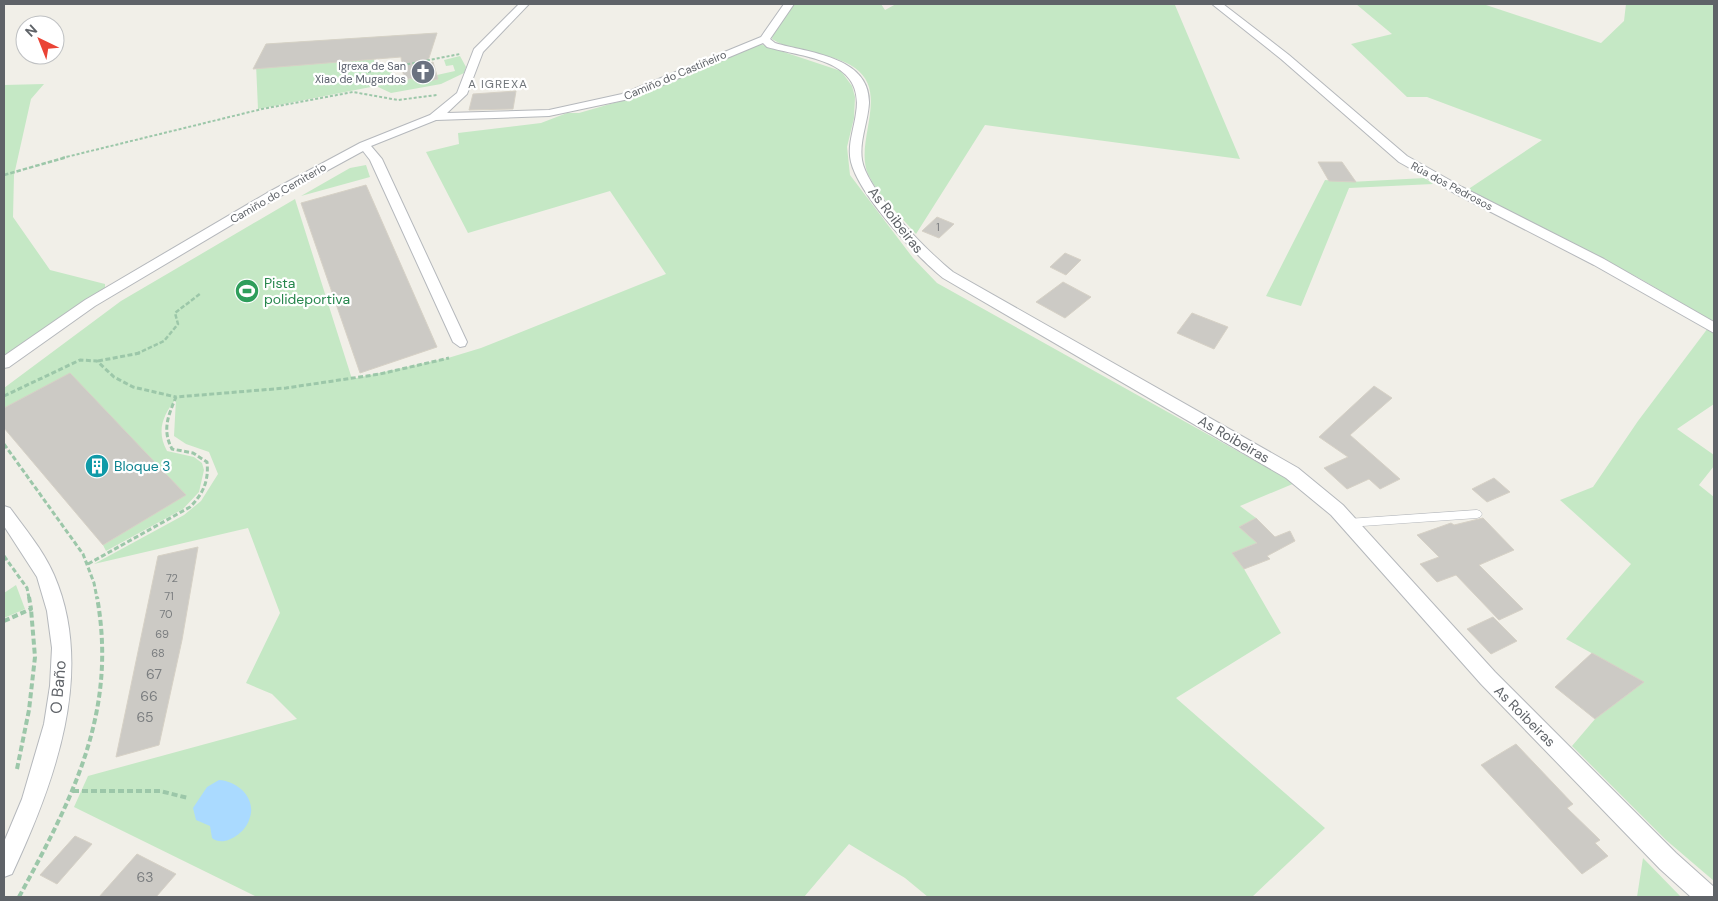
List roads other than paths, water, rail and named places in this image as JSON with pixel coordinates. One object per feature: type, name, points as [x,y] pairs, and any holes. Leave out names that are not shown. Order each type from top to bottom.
[{"type":"street","name":"Camiño do Cemiterio","points":[[4,363],[90,303],[271,196],[364,146],[434,118],[452,105],[464,90],[478,51],[524,4]]},
{"type":"street","points":[[765,39],[788,4]]},
{"type":"street","name":"Rúa dos Pedrosos","points":[[1217,4],[1285,57],[1403,159],[1458,190],[1631,279],[1714,328]]},
{"type":"street","name":"Camiño do Castiñeiro","points":[[434,118],[549,113],[624,97],[644,91],[716,58],[765,39]]},
{"type":"street","name":"As Roibeiras","points":[[765,39],[772,45],[828,62],[851,72],[862,88],[864,107],[856,158],[861,174],[910,242],[926,258],[948,275],[1292,472],[1337,510],[1488,678],[1668,861],[1708,897]]},
{"type":"street","points":[[364,146],[376,159],[460,342]]},
{"type":"street","name":"O Baño","points":[[4,513],[46,575],[58,609],[62,635],[55,724],[24,827],[4,866]]},
{"type":"lane","points":[[1348,523],[1477,514]]},
{"type":"water","points":[[219,780],[233,784],[245,792],[251,805],[249,820],[243,830],[233,838],[222,841],[212,838],[210,826],[196,820],[193,808],[207,787]]},
{"type":"place","name":"Igrexa de San Xiao de Mugardos","points":[[423,72]]},
{"type":"place","name":"Pista polideportiva","points":[[247,291]]},
{"type":"place","name":"Bloque 3","points":[[97,466]]},
{"type":"district","name":"A IGREXA","points":[[498,84]]}]
